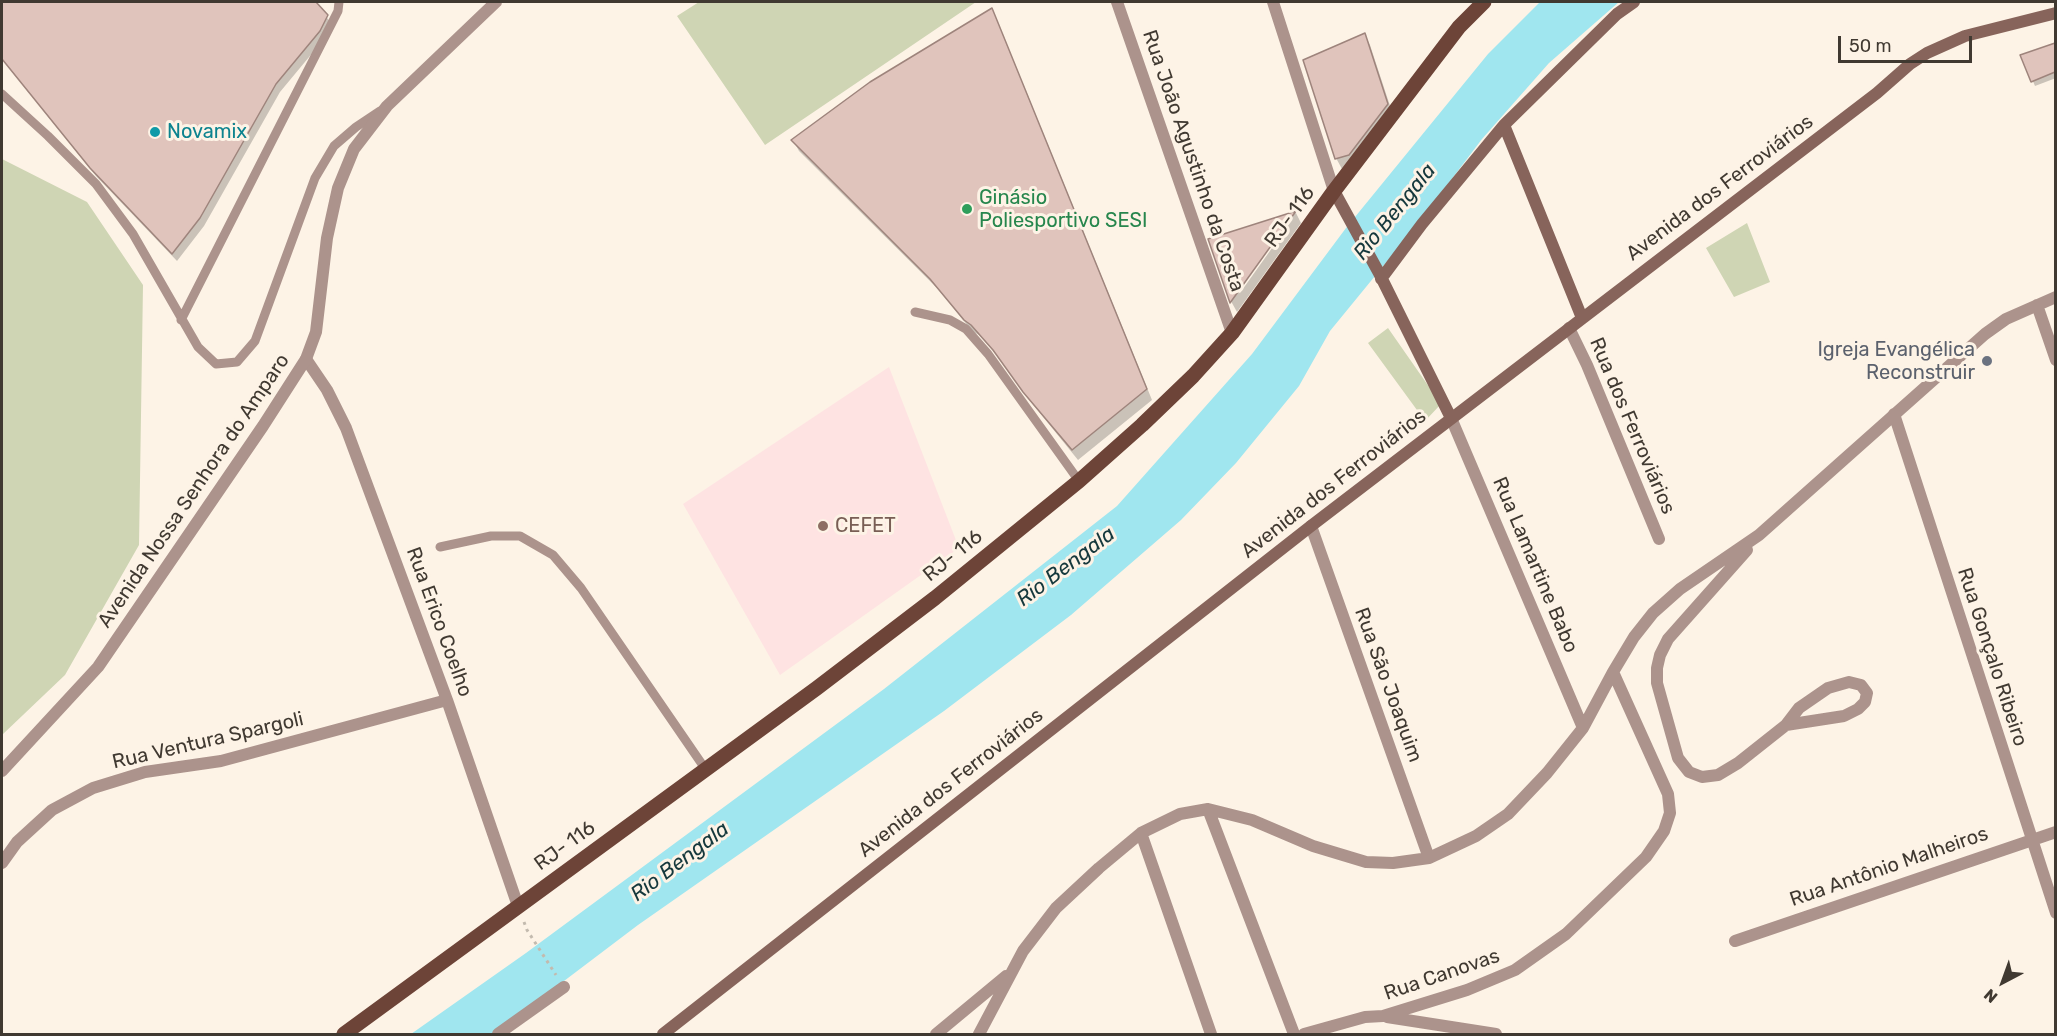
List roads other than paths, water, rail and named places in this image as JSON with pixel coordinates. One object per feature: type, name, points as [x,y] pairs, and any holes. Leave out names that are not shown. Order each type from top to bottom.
[{"type":"main road","name":"RJ- 116","points":[[344,1035],[706,770],[935,598],[1079,481],[1142,425],[1193,376],[1232,333],[1334,191],[1459,27],[1484,2]]},
{"type":"main road","points":[[1380,276],[1504,125],[1617,14],[1634,2]]},
{"type":"main road","name":"Avenida dos Ferroviários","points":[[663,1035],[1311,526],[1927,53],[1965,36],[2055,13]]},
{"type":"main road","points":[[1504,125],[1582,318]]},
{"type":"main road","points":[[1334,191],[1380,276],[1451,418]]},
{"type":"street","name":"Avenida Nossa Senhora do Amparo","points":[[2,771],[98,667],[263,426],[306,358],[316,332],[327,238],[338,188],[354,149],[387,106],[496,2]]},
{"type":"street","name":"Rua João Agustinho da Costa","points":[[1117,2],[1232,333]]},
{"type":"street","points":[[1273,2],[1334,191]]},
{"type":"street","points":[[1786,725],[1844,716],[1858,709],[1865,702],[1867,693],[1861,685],[1849,682],[1828,688],[1799,708],[1786,725],[1719,775],[1702,777],[1689,772],[1678,758],[1657,683],[1656,668],[1668,639],[1759,535],[1894,414],[1985,334],[2006,319],[2055,297]]},
{"type":"street","points":[[2037,305],[2055,360]]},
{"type":"street","name":"Rua dos Ferroviários","points":[[1569,328],[1587,365],[1659,539]]},
{"type":"street","name":"Rua Erico Coelho","points":[[306,358],[327,390],[346,428],[447,700],[518,906]]},
{"type":"street","name":"Rua Gonçalo Ribeiro","points":[[1894,414],[2055,913]]},
{"type":"street","name":"Rua Lamartine Babo","points":[[1451,418],[1583,728]]},
{"type":"street","name":"Rua São Joaquim","points":[[1311,526],[1429,858]]},
{"type":"street","points":[[979,1035],[1023,951],[1056,908],[1141,832],[1180,814],[1208,808],[1252,820],[1313,846],[1366,862],[1393,863],[1429,858],[1476,836],[1508,814],[1547,773],[1583,728],[1634,637],[1653,613],[1680,589],[1759,535]]},
{"type":"street","name":"Rua Canovas","points":[[1304,1035],[1365,1017],[1383,1016],[1467,990],[1515,970],[1566,934],[1646,857],[1664,831],[1670,813],[1668,794],[1613,672]]},
{"type":"street","name":"Rua Ventura Spargoli","points":[[2,863],[17,842],[52,810],[93,788],[145,772],[221,761],[447,700]]},
{"type":"street","points":[[1208,808],[1294,1035]]},
{"type":"street","points":[[1141,832],[1212,1035]]},
{"type":"street","name":"Rua Antônio Malheiros","points":[[1735,941],[2055,832]]},
{"type":"street","points":[[936,1035],[1010,973]]},
{"type":"street","points":[[498,1035],[562,986]]},
{"type":"street","points":[[1383,1016],[1496,1035]]},
{"type":"lane","points":[[181,320],[338,11],[339,2]]},
{"type":"lane","points":[[2,94],[96,184],[132,234],[198,347],[216,364],[237,362],[255,341],[315,178],[334,146],[356,127],[387,106]]},
{"type":"lane","points":[[915,312],[950,320],[966,329],[988,354],[1079,481]]},
{"type":"lane","points":[[440,547],[492,536],[520,536],[553,555],[582,588],[706,770]]},
{"type":"water","name":"Rio Bengala","points":[[1540,2],[1619,2],[1549,63],[1482,139],[1420,221],[1330,331],[1299,386],[1236,463],[1181,520],[1071,615],[944,711],[638,925],[494,1034],[411,1034],[526,953],[884,689],[1117,506],[1252,354],[1346,228],[1488,54]]},
{"type":"place","name":"Novamix","points":[[155,132]]},
{"type":"place","name":"Ginásio Poliesportivo SESI","points":[[967,209]]},
{"type":"place","name":"Igreja Evangélica Reconstruir","points":[[1987,361]]},
{"type":"place","name":"CEFET","points":[[823,526]]}]
